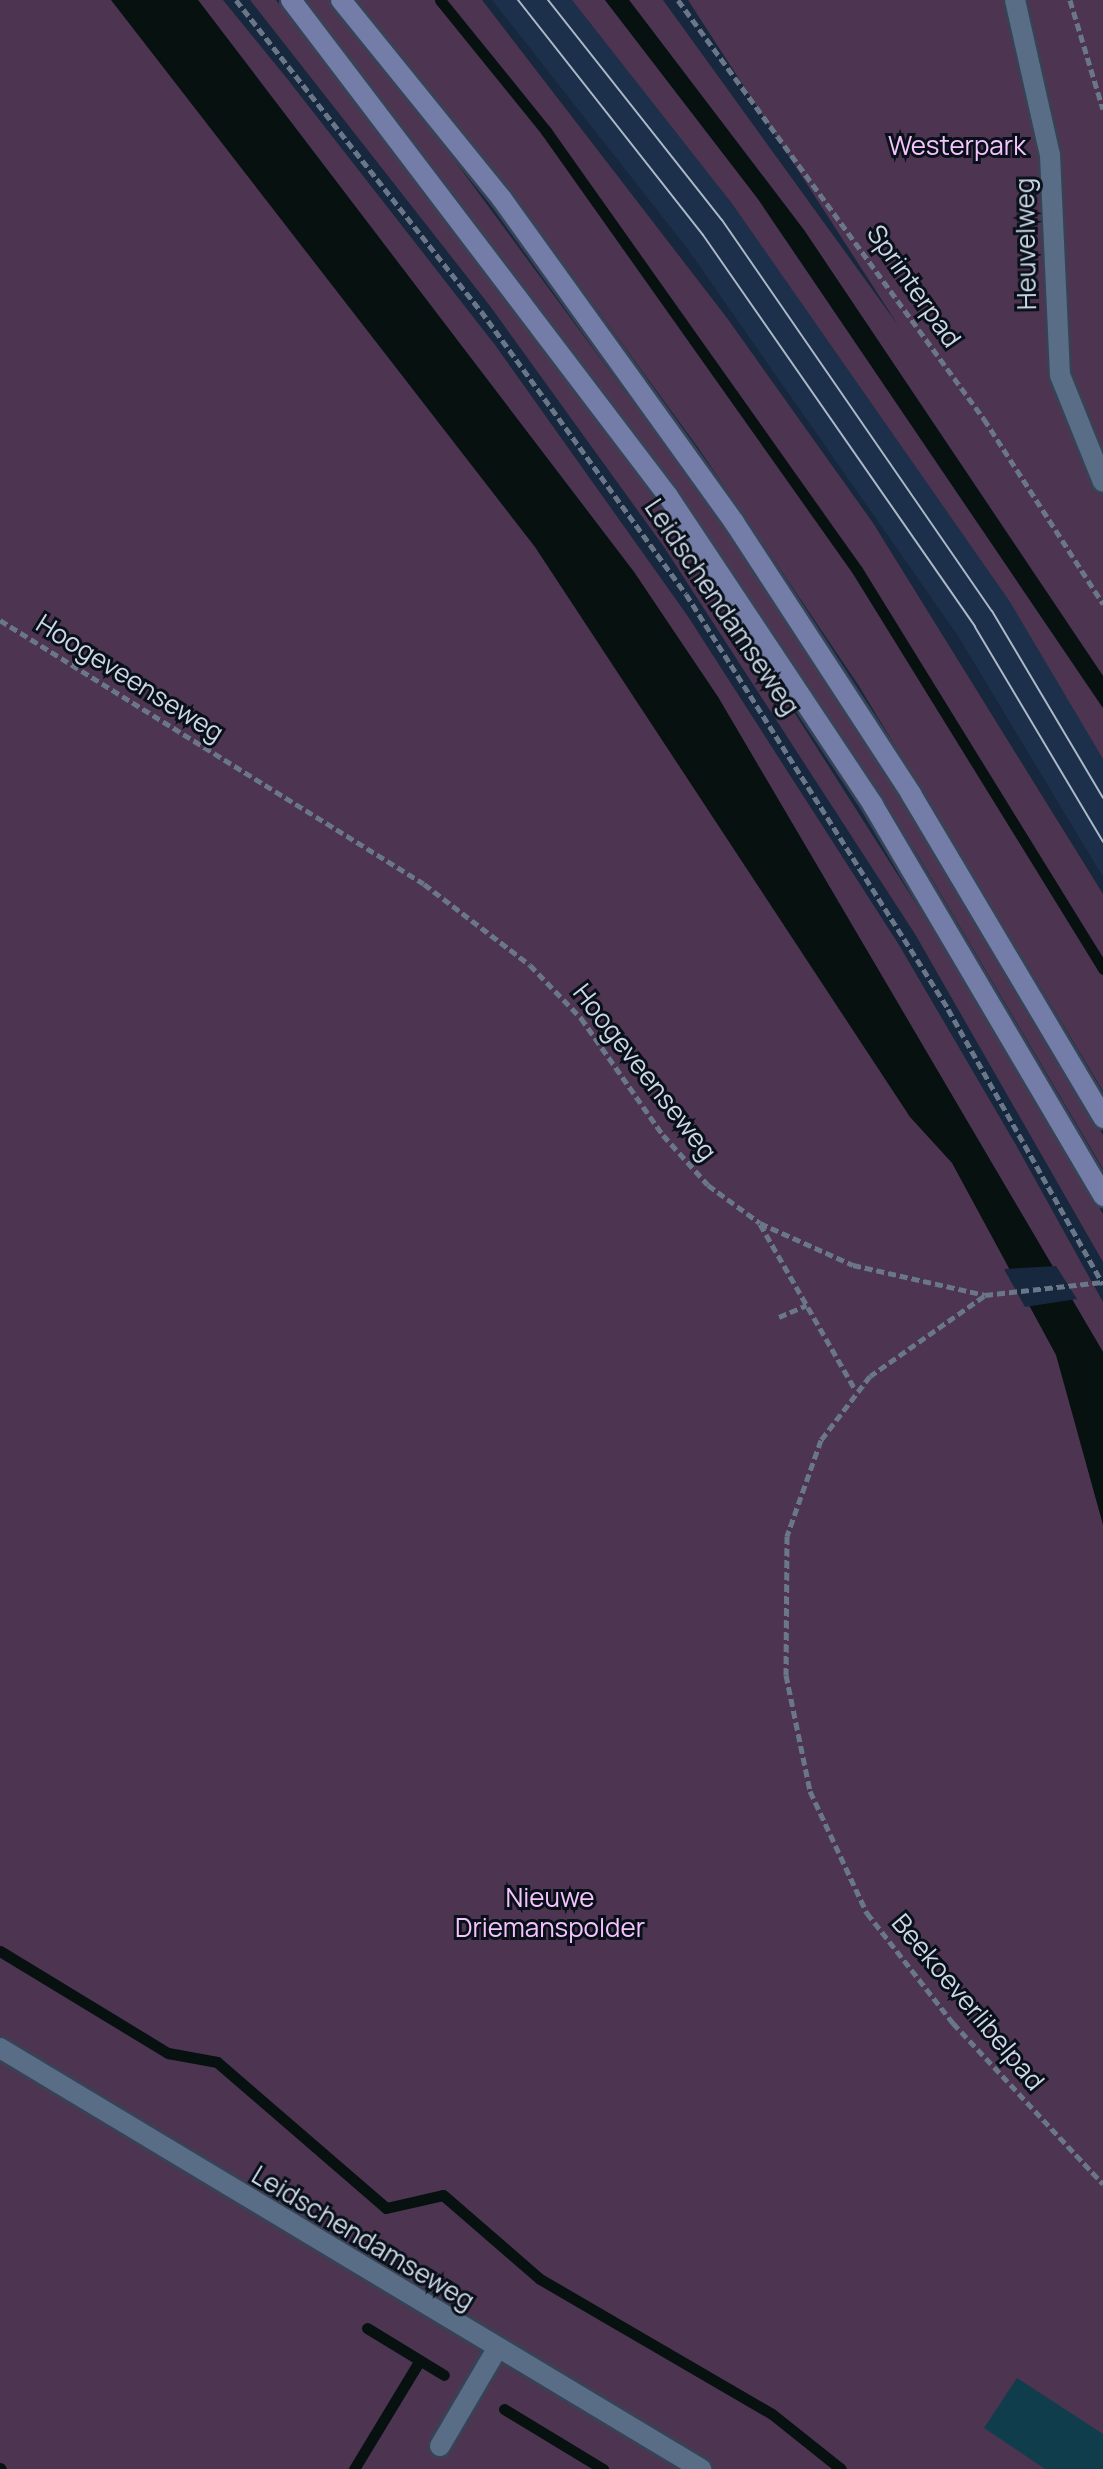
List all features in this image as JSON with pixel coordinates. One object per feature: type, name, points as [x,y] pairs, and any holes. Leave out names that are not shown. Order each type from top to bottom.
[{"type":"main road","name":"Leidschendamseweg","points":[[291,0],[668,496],[873,805],[1103,1196]]},
{"type":"main road","name":"Leidschendamseweg","points":[[341,0],[502,199],[734,522],[911,794],[1103,1118]]},
{"type":"street","name":"Heuvelweg","points":[[1015,0],[1050,155],[1060,375],[1103,482]]},
{"type":"street","name":"Leidschendamseweg","points":[[0,2048],[701,2469]]},
{"type":"street","points":[[440,2446],[497,2349]]},
{"type":"path","name":"Leidschendamseweg","points":[[236,0],[481,311],[686,594],[948,1009],[1103,1283]]},
{"type":"path","name":"Sprinterpad","points":[[678,0],[975,406],[1103,604]]},
{"type":"path","points":[[1070,0],[1103,109]]},
{"type":"path","name":"Hoogeveenseweg","points":[[0,620],[424,884],[530,965],[581,1018],[663,1135],[708,1185],[760,1223],[853,1265],[985,1295],[1103,1283]]},
{"type":"path","points":[[760,1223],[855,1389]]},
{"type":"path","name":"Beekoeverlibelpad","points":[[985,1295],[855,1389],[802,1479],[787,1536],[786,1675],[810,1791],[867,1913],[953,2023],[1103,2184]]},
{"type":"path","points":[[779,1317],[807,1305]]},
{"type":"shaded area","points":[[111,0],[198,0],[634,572],[718,697],[1103,1352],[1103,1525],[1056,1355],[952,1163],[910,1117],[535,547]]},
{"type":"shaded area","points":[[492,0],[572,0],[733,205],[1010,602],[1103,759],[1103,877],[958,636],[687,248]]},
{"type":"shaded area","points":[[605,0],[629,0],[804,230],[1103,676],[1103,708],[758,199]]},
{"type":"green space","name":"Nieuwe Driemanspolder","points":[[0,0],[172,0],[459,365],[1103,1403],[1103,2469],[0,2469]]},
{"type":"green space","points":[[198,0],[223,0],[289,81],[495,345],[687,615],[899,945],[1016,1145],[1103,1302],[1103,1352],[718,697],[634,572]]},
{"type":"green space","points":[[250,0],[276,0],[460,232],[682,536],[1001,1037],[1103,1214],[1103,1262],[915,934],[664,547],[490,306]]},
{"type":"green space","points":[[306,0],[329,0],[407,96],[729,533],[892,778],[1057,1054],[1103,1135],[1103,1169],[917,854],[678,490]]},
{"type":"green space","points":[[357,0],[482,0],[727,318],[873,523],[1103,894],[1103,1091],[859,686],[699,449],[507,186]]},
{"type":"green space","points":[[572,0],[605,0],[758,199],[1103,708],[1103,759],[1010,602],[733,205]]},
{"type":"green space","name":"Westerpark","points":[[629,0],[663,0],[898,325],[688,0],[1103,0],[1103,676],[804,230]]},
{"type":"pier","points":[[1056,1266],[1077,1299],[1025,1307],[1004,1269]]},
{"type":"building","points":[[1017,2378],[1103,2434],[1103,2469],[1045,2469],[984,2428]]},
{"type":"waterway","points":[[440,0],[546,131],[857,570],[1103,969]]},
{"type":"waterway","points":[[0,1951],[168,2053],[217,2062],[386,2208],[443,2195],[540,2279],[772,2414],[841,2469]]},
{"type":"waterway","points":[[367,2328],[444,2375]]},
{"type":"waterway","points":[[354,2469],[420,2360]]},
{"type":"waterway","points":[[504,2409],[603,2469]]},
{"type":"tram line","points":[[518,0],[703,235],[975,627],[1103,842]]},
{"type":"tram line","points":[[548,0],[722,220],[992,611],[1103,798]]}]
